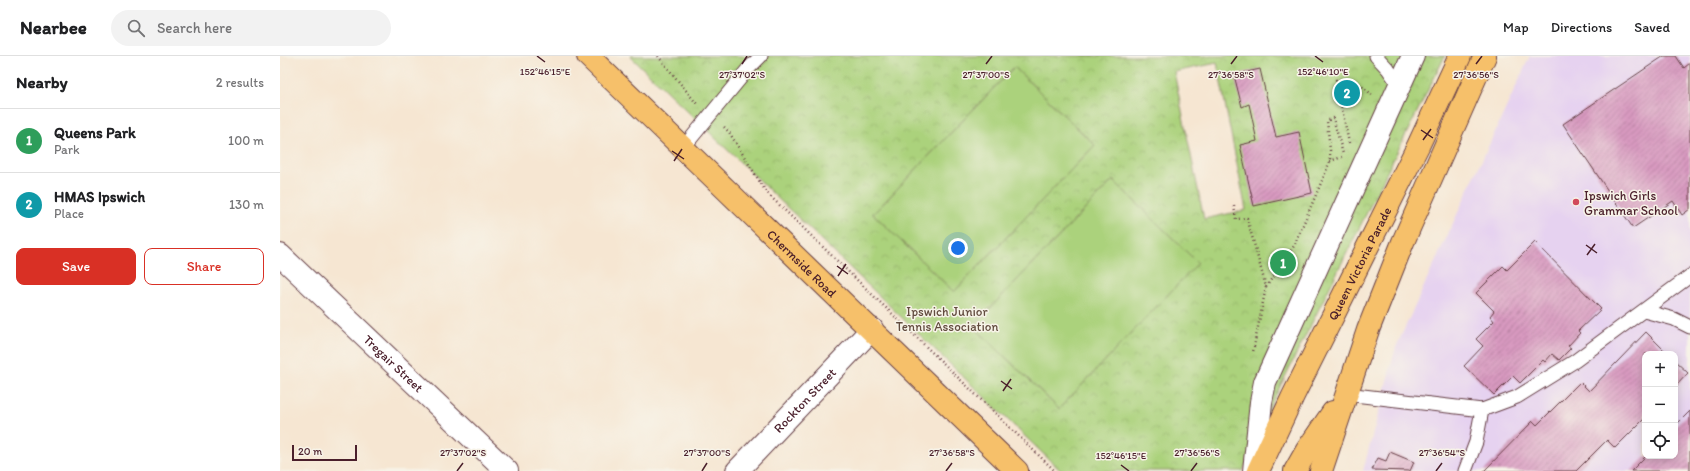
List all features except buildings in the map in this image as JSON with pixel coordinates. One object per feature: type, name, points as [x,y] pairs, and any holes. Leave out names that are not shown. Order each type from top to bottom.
[{"type":"main road","name":"Chermside Road","points":[[588,56],[872,329],[1017,471]]},
{"type":"main road","name":"Queen Victoria Parade","points":[[1258,471],[1293,396],[1418,146],[1460,56]]},
{"type":"main road","points":[[1321,471],[1368,330],[1403,242],[1485,56]]},
{"type":"main road","points":[[1295,471],[1317,435],[1346,394]]},
{"type":"street","points":[[1254,471],[1261,402],[1265,382],[1413,56]]},
{"type":"street","name":"Tregair Street","points":[[280,255],[507,471]]},
{"type":"street","name":"Rockton Street","points":[[737,471],[872,329]]},
{"type":"lane","points":[[683,148],[748,69],[761,56]]},
{"type":"lane","points":[[1376,56],[1388,69],[1399,85]]},
{"type":"lane","points":[[1346,394],[1482,410],[1517,397],[1576,361],[1690,276]]},
{"type":"lane","points":[[1644,311],[1674,319],[1690,326]]},
{"type":"lane","points":[[1465,471],[1476,442],[1482,410]]},
{"type":"path","points":[[658,56],[695,101],[729,132],[770,196],[1055,471]]},
{"type":"path","points":[[1350,146],[1336,80],[1348,80],[1362,85],[1374,100]]},
{"type":"path","points":[[1252,356],[1266,287],[1294,246],[1330,161],[1327,121],[1333,118],[1344,157],[1330,161]]},
{"type":"path","points":[[1234,206],[1236,219],[1247,218],[1266,287]]},
{"type":"shaded area","name":"Ipswich Girls Grammar School","points":[[1530,56],[1690,56],[1690,471],[1363,471],[1396,347]]},
{"type":"green space","name":"Ipswich Junior Tennis Association","points":[[630,56],[1445,56],[1271,405],[1243,471],[1061,471]],"holes":[[[1217,63],[1246,210],[1204,219],[1174,72]],[[1014,67],[1095,145],[954,292],[873,214]],[[1113,180],[1198,263],[1059,409],[973,326]]]},
{"type":"green space","points":[[1014,67],[1095,145],[954,292],[873,214]]},
{"type":"green space","points":[[1113,180],[1199,263],[1059,409],[973,326]]},
{"type":"place","name":"HMAS Ipswich","points":[[1347,93]]},
{"type":"place","name":"Ipswich Girls Grammar School","points":[[1576,202]]},
{"type":"place","name":"Queens Park","points":[[1283,263]]}]
